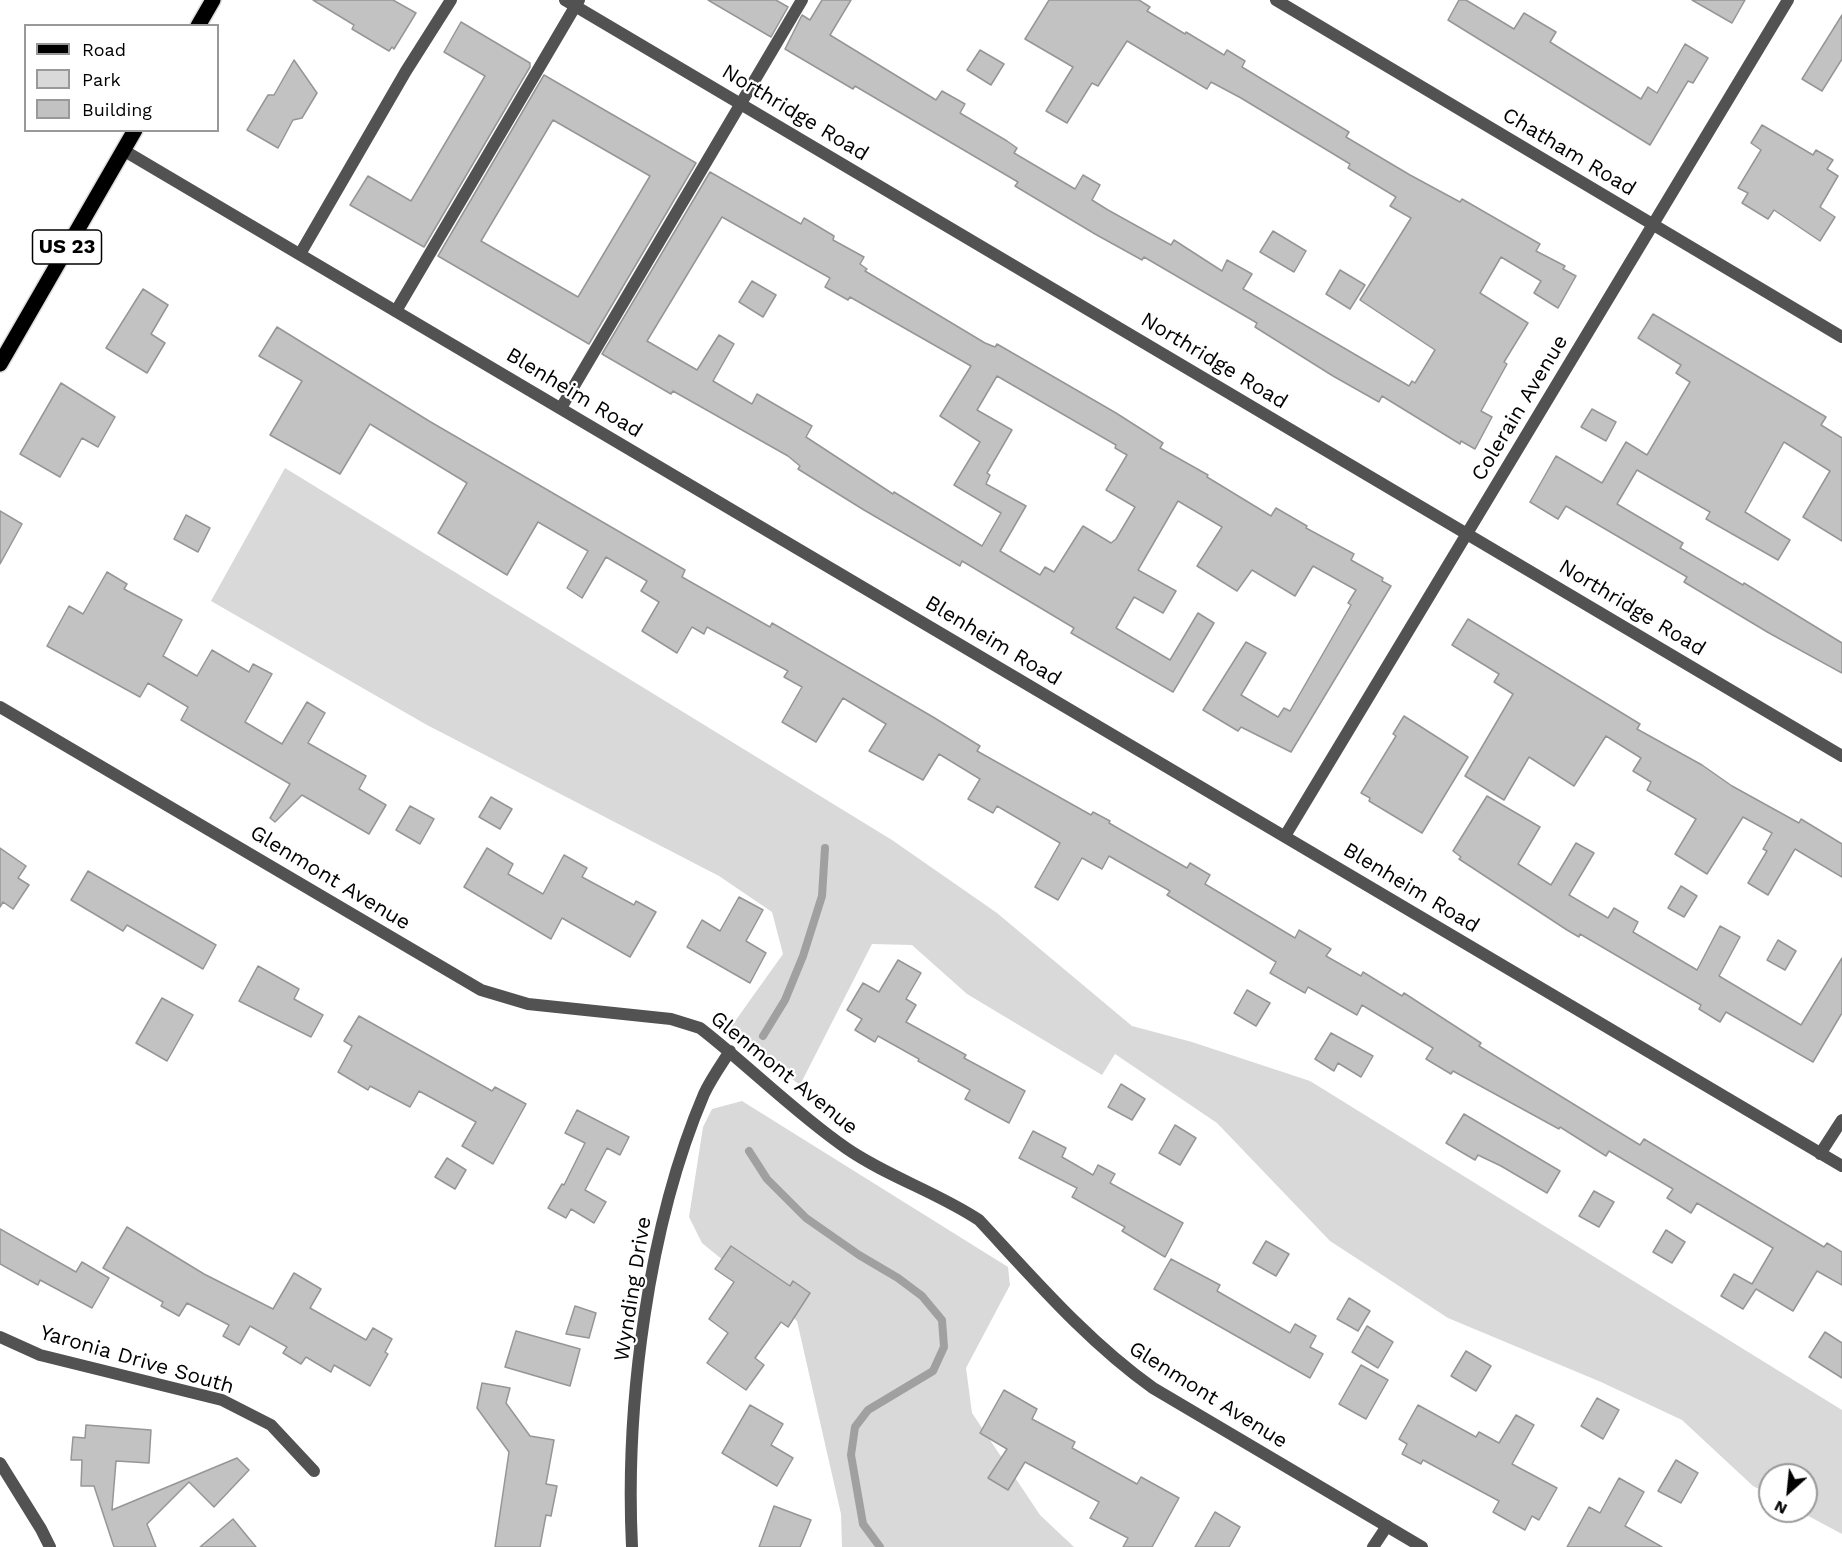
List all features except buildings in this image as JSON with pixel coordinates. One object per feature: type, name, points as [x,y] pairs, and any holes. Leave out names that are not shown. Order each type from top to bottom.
[{"type":"main road","points":[[199,24],[213,0]]},
{"type":"main road","name":"US 23","points":[[0,364],[134,132]]},
{"type":"street","points":[[300,254],[406,71],[451,0]]},
{"type":"street","points":[[561,408],[802,0]]},
{"type":"street","name":"Chatham Road","points":[[1276,0],[1842,337]]},
{"type":"street","name":"Colerain Avenue","points":[[1285,836],[1788,0]]},
{"type":"street","points":[[396,311],[573,2]]},
{"type":"street","name":"Northridge Road","points":[[573,2],[742,105],[1842,756]]},
{"type":"street","name":"Blenheim Road","points":[[123,150],[1842,1166]]},
{"type":"street","name":"Glenmont Avenue","points":[[0,707],[481,990],[528,1004],[680,1021],[700,1028],[845,1147],[896,1179],[963,1210],[979,1220],[1064,1310],[1121,1366],[1153,1388],[1422,1547]]},
{"type":"street","name":"Wynding Drive","points":[[632,1547],[630,1494],[636,1408],[644,1320],[660,1236],[682,1152],[705,1092],[730,1051]]},
{"type":"street","points":[[1820,1154],[1842,1120]]},
{"type":"street","name":"Yaronia Drive South","points":[[0,1337],[40,1355],[222,1400],[271,1425],[314,1471]]},
{"type":"street","points":[[0,1463],[50,1547]]},
{"type":"street","points":[[1373,1547],[1387,1526]]},
{"type":"green space","points":[[285,468],[892,840],[997,913],[1132,1026],[1192,1042],[1310,1081],[1842,1410],[1842,1534],[1818,1521],[1818,1463],[1758,1463],[1758,1489],[1682,1420],[1601,1382],[1448,1318],[1330,1241],[1217,1123],[1115,1054],[1102,1075],[967,994],[912,945],[872,944],[800,1085],[728,1031],[783,954],[772,912],[719,876],[427,725],[211,601]]},
{"type":"green space","points":[[742,1101],[1008,1267],[1010,1285],[966,1368],[972,1413],[1040,1515],[1074,1547],[842,1547],[841,1514],[797,1321],[702,1243],[689,1217],[703,1127],[712,1109]]},
{"type":"waterway","points":[[763,1036],[785,1000],[803,956],[822,896],[825,848]]},
{"type":"waterway","points":[[749,1151],[767,1179],[806,1218],[859,1255],[898,1278],[922,1296],[942,1320],[944,1347],[933,1371],[868,1410],[855,1427],[851,1455],[863,1524],[880,1547]]}]
